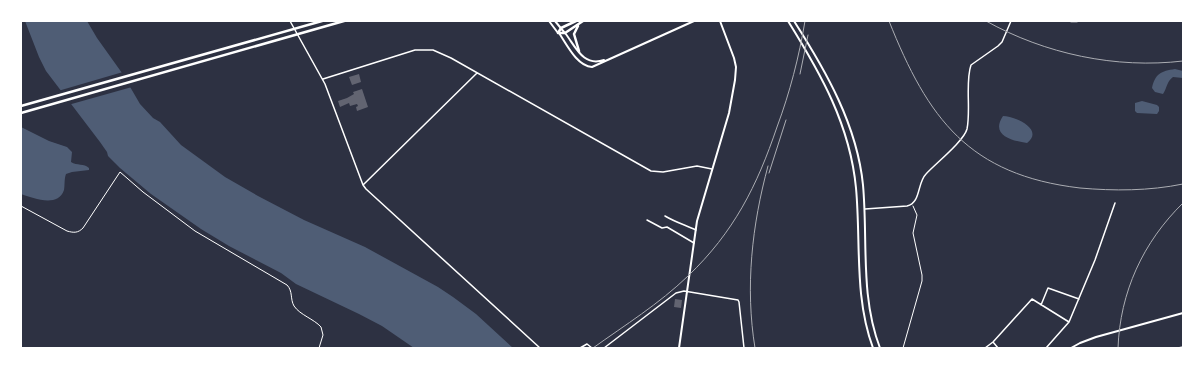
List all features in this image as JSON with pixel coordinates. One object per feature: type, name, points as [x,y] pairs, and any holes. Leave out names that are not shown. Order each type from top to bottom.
[{"type":"highway","points":[[21,106],[322,21]]},
{"type":"highway","points":[[21,113],[344,21]]},
{"type":"highway","points":[[558,33],[561,28],[576,21]]},
{"type":"highway","points":[[558,33],[565,33],[583,21]]},
{"type":"highway","points":[[579,52],[574,34],[576,29],[583,21]]},
{"type":"highway","points":[[1071,21],[1077,21]]},
{"type":"main road","points":[[549,21],[577,58],[584,65],[592,67],[694,21]]},
{"type":"main road","points":[[555,21],[586,59],[592,62],[600,62],[609,59]]},
{"type":"main road","points":[[679,348],[686,292],[700,208],[729,113],[736,74],[734,58],[720,21]]},
{"type":"main road","points":[[788,21],[835,104],[850,154],[856,188],[860,288],[866,326],[873,348]]},
{"type":"main road","points":[[794,21],[819,63],[840,104],[856,149],[861,171],[868,294],[872,320],[880,348]]},
{"type":"main road","points":[[1070,348],[1088,339],[1183,313]]},
{"type":"street","points":[[290,21],[323,79],[363,185],[368,192],[540,348]]},
{"type":"street","points":[[864,209],[903,207],[912,204],[916,200],[923,178],[966,132],[971,64],[998,46],[1004,38],[1011,21]]},
{"type":"street","points":[[323,79],[421,50],[433,50],[444,54],[651,171],[663,172],[697,166],[713,169]]},
{"type":"street","points":[[363,185],[478,73]]},
{"type":"street","points":[[1046,348],[1069,322],[1115,204]]},
{"type":"street","points":[[665,216],[675,222],[696,230]]},
{"type":"street","points":[[647,220],[662,228],[667,227],[694,243]]},
{"type":"street","points":[[1041,305],[1048,288],[1079,299]]},
{"type":"street","points":[[604,348],[676,293],[681,292],[738,300],[744,348]]},
{"type":"street","points":[[985,348],[993,342],[1032,299],[1069,322]]},
{"type":"street","points":[[993,342],[998,348]]},
{"type":"street","points":[[580,348],[586,344],[590,344],[592,348]]},
{"type":"street","points":[[1178,348],[1183,347]]},
{"type":"path","points":[[21,206],[67,231],[73,233],[78,232],[83,228],[120,172],[142,192],[195,231],[285,283],[291,290],[293,303],[296,308],[322,327],[323,335],[319,348]]},
{"type":"path","points":[[903,348],[922,281],[913,229],[917,215],[912,204]]},
{"type":"water","points":[[25,21],[87,21],[122,73],[140,104],[153,118],[160,122],[181,145],[225,177],[258,196],[304,220],[365,247],[438,287],[476,314],[513,348],[414,348],[382,326],[296,284],[281,273],[229,246],[201,229],[151,194],[108,156],[100,142],[46,71]]},
{"type":"water","points":[[1175,69],[1183,71],[1183,78],[1173,77],[1168,83],[1163,94],[1155,92],[1152,88],[1157,76],[1162,72]]},
{"type":"water","points":[[1142,101],[1157,105],[1159,107],[1159,111],[1157,114],[1137,113],[1135,111],[1135,103]]},
{"type":"water","points":[[1003,116],[1014,118],[1026,124],[1030,128],[1032,138],[1027,143],[1015,141],[1004,136],[999,128]]},
{"type":"water","points":[[21,127],[49,141],[67,147],[72,152],[71,162],[85,166],[89,168],[89,170],[66,174],[64,190],[61,196],[56,199],[38,199],[21,194]]},
{"type":"pier","points":[[123,72],[132,87],[68,105],[58,91]]},
{"type":"building","points":[[359,74],[361,82],[352,85],[349,77]]},
{"type":"building","points":[[362,89],[368,107],[357,111],[357,104],[350,106],[349,103],[340,107],[338,101],[354,94],[353,92]]},
{"type":"building","points":[[675,299],[682,300],[681,308],[674,307]]},
{"type":"railway","points":[[593,348],[642,314],[677,286],[704,259],[731,225],[761,169],[782,114],[797,61],[805,21]]},
{"type":"railway","points":[[889,21],[904,56],[920,87],[937,113],[958,136],[981,155],[1009,170],[1042,181],[1080,188],[1132,190],[1183,184]]},
{"type":"railway","points":[[986,21],[1009,33],[1032,42],[1082,56],[1107,61],[1132,63],[1183,61]]},
{"type":"railway","points":[[800,74],[808,35]]},
{"type":"railway","points":[[769,173],[786,120]]},
{"type":"railway","points":[[755,348],[752,325],[750,279],[754,233],[762,188],[768,166]]},
{"type":"railway","points":[[1118,348],[1123,307],[1136,269],[1156,234],[1183,203]]}]
